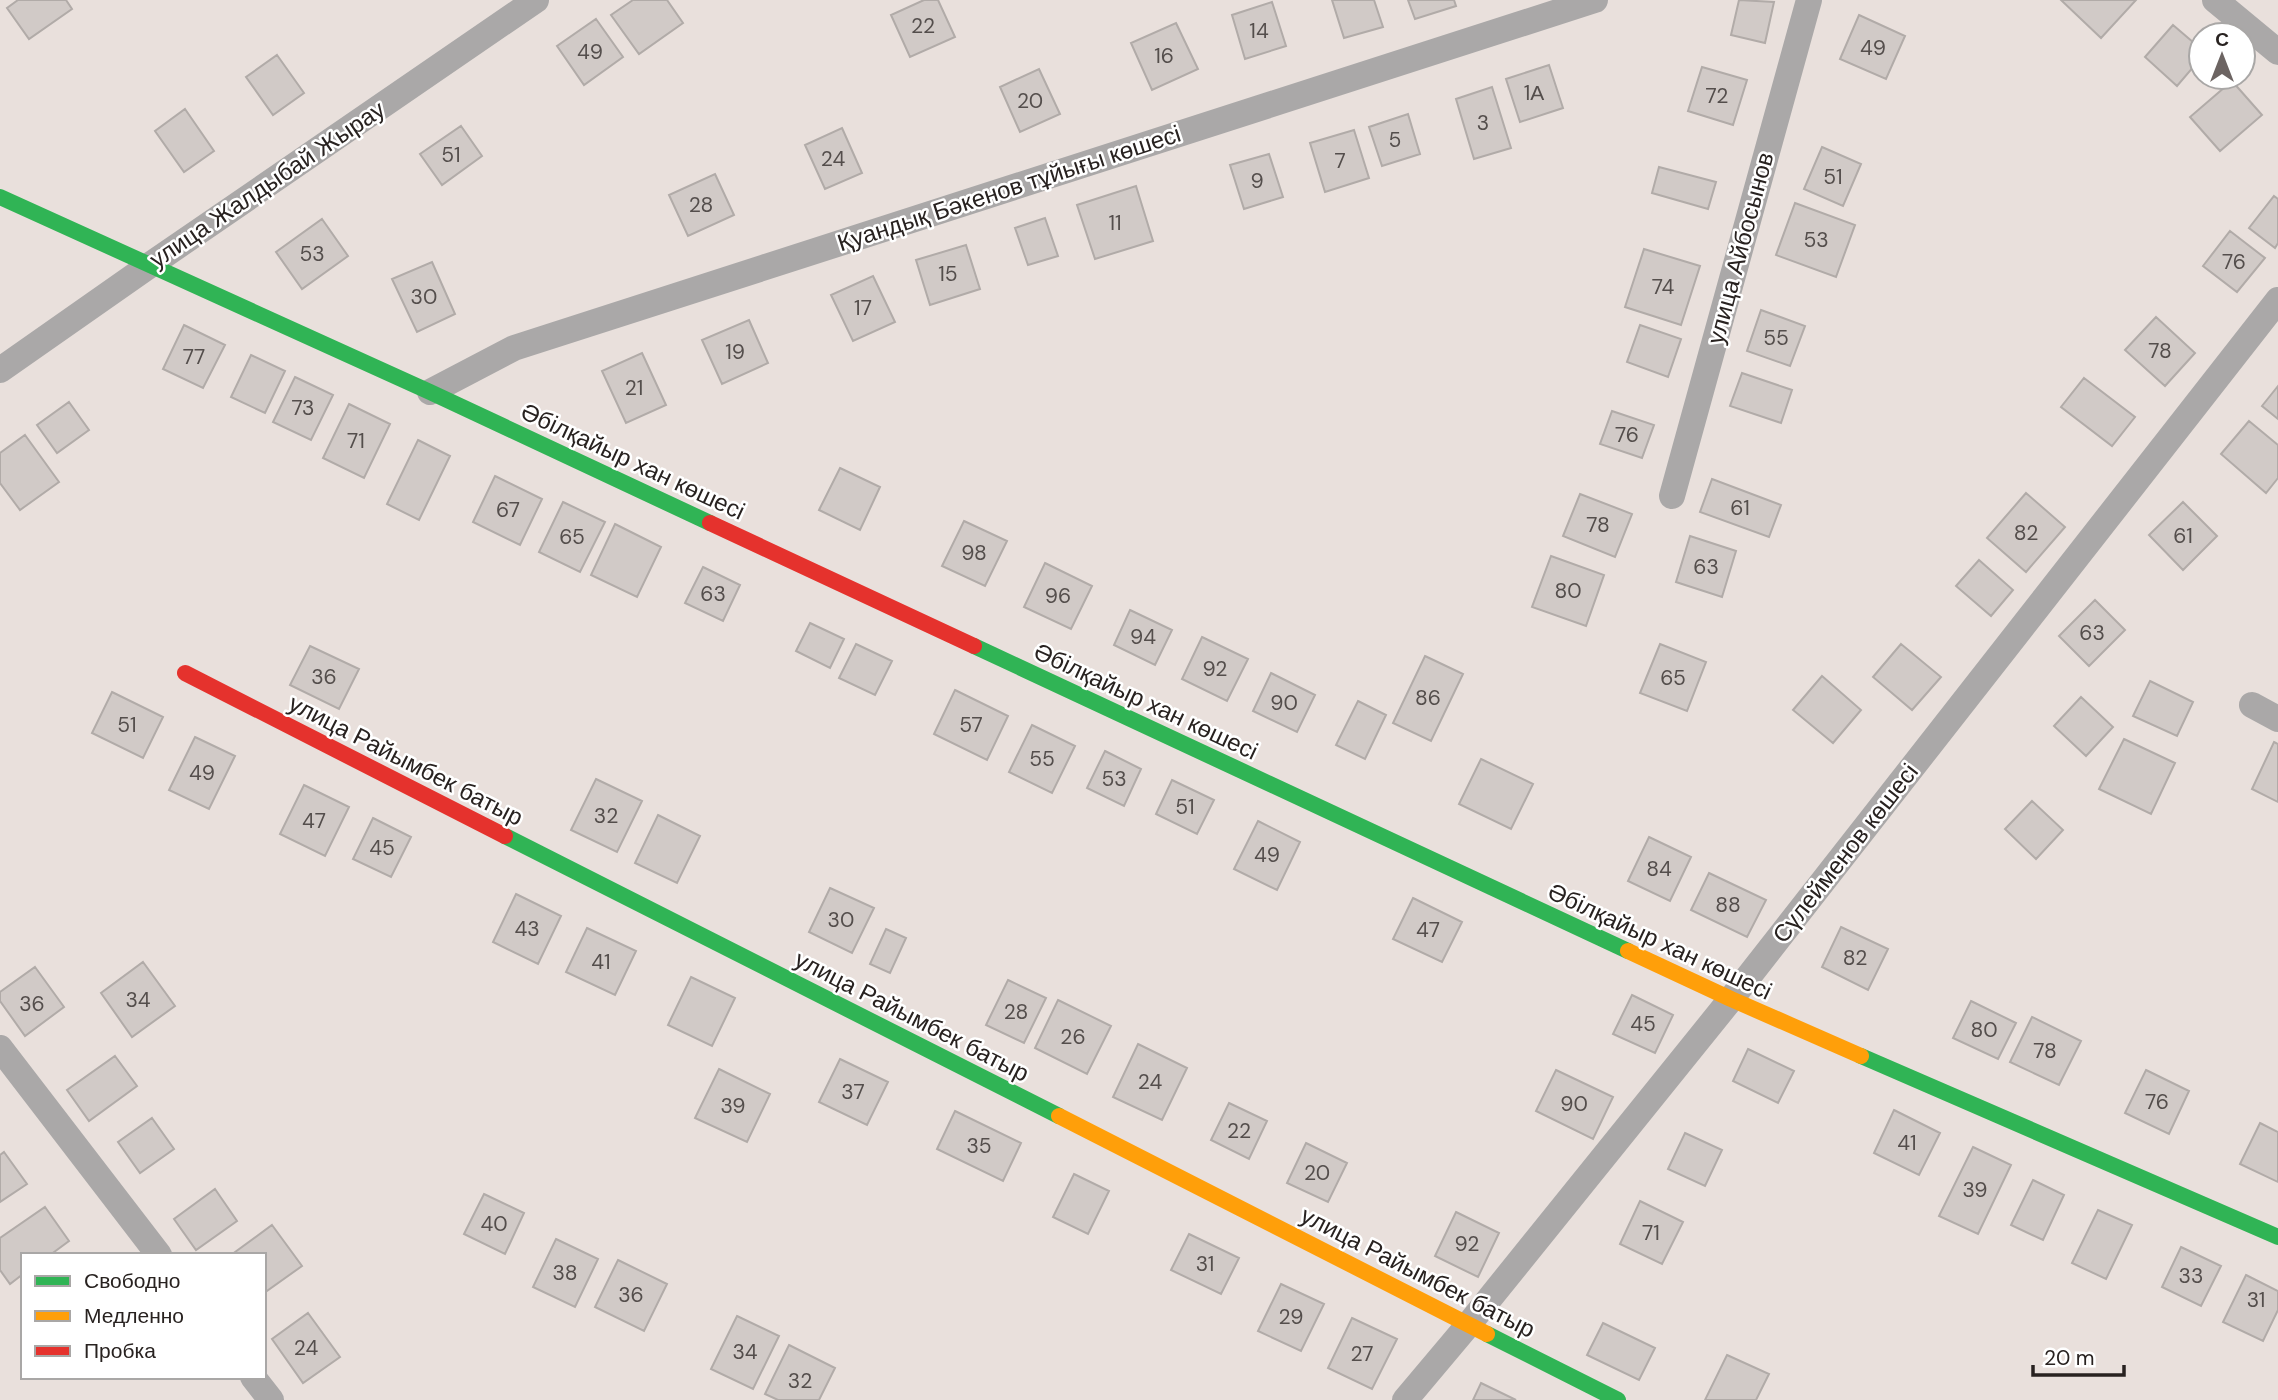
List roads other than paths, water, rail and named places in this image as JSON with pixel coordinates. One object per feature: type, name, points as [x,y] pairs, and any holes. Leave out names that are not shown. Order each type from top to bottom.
[{"type":"street","name":"улица Жалдыбай Жырау","points":[[0,370],[536,0]]},
{"type":"street","name":"Қуандық Бәкенов тұйығы көшесі","points":[[430,392],[514,348],[1595,0]]},
{"type":"street","name":"улица Айбосынов","points":[[1672,496],[1809,0]]},
{"type":"street","points":[[2215,0],[2278,52]]},
{"type":"street","name":"Әбілқайыр хан көшесі","points":[[0,197],[430,392],[1731,999],[2278,1237]]},
{"type":"street","name":"Сүлейменов көшесі","points":[[1405,1400],[1731,999],[2278,300]]},
{"type":"street","name":"улица Райымбек батыр","points":[[185,673],[1618,1400]]},
{"type":"street","points":[[2252,705],[2278,719]]},
{"type":"street","points":[[0,1048],[157,1253]]},
{"type":"street","points":[[255,1379],[271,1400]]}]
